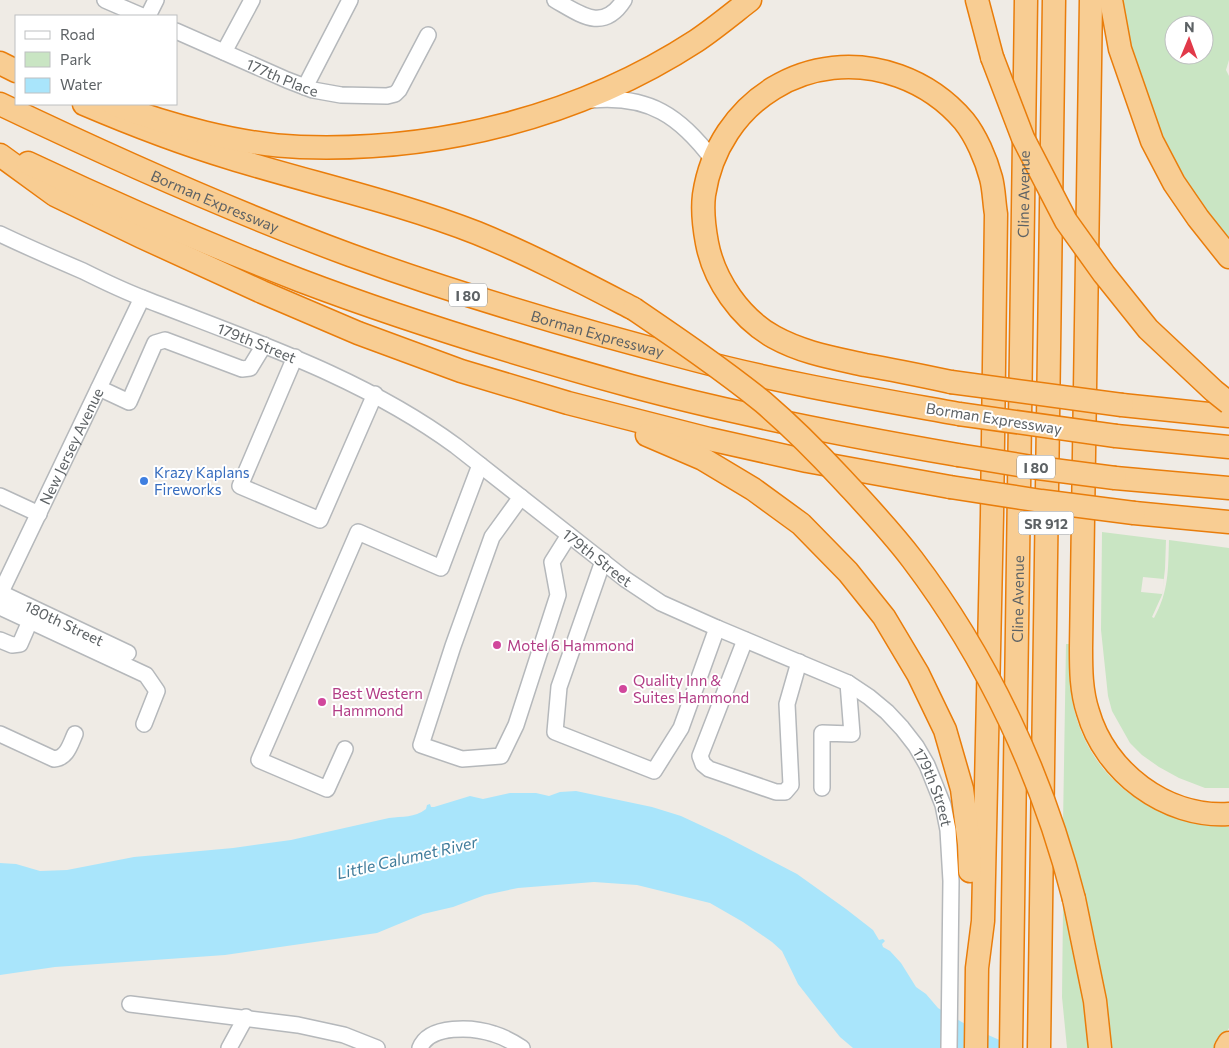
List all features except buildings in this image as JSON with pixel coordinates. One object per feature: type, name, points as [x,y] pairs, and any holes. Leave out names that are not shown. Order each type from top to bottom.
[{"type":"highway","points":[[116,105],[138,114],[189,128],[245,140],[299,147],[414,143],[468,135],[528,118],[577,101],[637,75],[696,41],[750,0]]},
{"type":"highway","points":[[977,0],[992,57],[1023,138],[1066,221],[1104,274],[1148,329],[1229,403]]},
{"type":"highway","name":"Cline Avenue","points":[[1011,1040],[1026,0]]},
{"type":"highway","name":"Cline Avenue","points":[[1039,1047],[1054,0]]},
{"type":"highway","points":[[1091,0],[1082,686],[1088,713],[1100,740],[1114,762],[1134,782],[1158,798],[1182,807],[1204,813],[1229,814]]},
{"type":"highway","points":[[1111,0],[1120,49],[1152,141],[1174,183],[1198,218],[1229,257]]},
{"type":"highway","points":[[0,62],[15,69]]},
{"type":"highway","points":[[976,1048],[977,968],[983,920],[992,515],[996,214],[991,178],[980,149],[964,121],[939,97],[913,81],[882,70],[849,66],[820,69],[785,81],[752,103],[729,129],[713,160],[704,196],[704,223],[709,250],[717,275],[732,299],[751,321],[772,336],[794,347],[833,358],[952,382],[1122,405],[1229,416]]},
{"type":"highway","name":"Borman Expressway","points":[[0,104],[91,148],[253,217],[433,284],[544,319],[697,361],[835,391],[959,414],[1116,436],[1229,447]]},
{"type":"highway","points":[[86,105],[157,134],[228,158],[398,207],[476,233],[553,267],[634,309],[697,352],[763,402],[806,441],[887,528],[912,558],[973,652],[1016,734],[1045,804],[1064,861],[1094,992],[1100,1048]]},
{"type":"highway","name":"I 80","points":[[0,150],[194,238],[300,280],[412,320],[533,358],[633,386],[758,416],[887,442],[1115,478],[1229,488]]},
{"type":"highway","points":[[0,155],[55,195],[262,292],[358,333],[452,367],[568,404],[807,461],[950,487],[1134,513],[1229,522]]},
{"type":"highway","points":[[568,404],[703,459],[753,489],[801,524],[848,572],[884,617],[918,674],[945,730],[962,789],[969,844],[970,908],[977,968]]},
{"type":"highway","points":[[1226,1048],[1229,1043]]},
{"type":"street","points":[[105,0],[140,15]]},
{"type":"street","points":[[148,15],[156,0]]},
{"type":"street","points":[[224,52],[252,0]]},
{"type":"street","points":[[305,87],[350,0]]},
{"type":"street","points":[[555,0],[586,17],[596,18],[614,12],[624,0]]},
{"type":"street","name":"177th Place","points":[[178,32],[305,87],[342,95],[386,96],[395,94],[406,79],[428,35]]},
{"type":"street","points":[[577,101],[607,98],[637,102],[661,110],[678,120],[697,139],[713,160]]},
{"type":"street","name":"179th Street","points":[[0,234],[142,298],[295,357],[375,394],[428,425],[625,579],[662,603],[848,683],[875,702],[902,728],[916,746],[927,765],[943,805],[951,857],[949,1048]]},
{"type":"street","name":"New Jersey Avenue","points":[[0,598],[142,298]]},
{"type":"street","points":[[99,388],[129,402],[155,342],[166,340],[242,369],[250,368],[264,345]]},
{"type":"street","points":[[295,357],[240,486],[320,520],[375,394]]},
{"type":"street","points":[[345,748],[327,789],[259,760],[358,532],[441,568],[480,465]]},
{"type":"street","points":[[0,496],[39,514]]},
{"type":"street","points":[[521,498],[492,536],[453,646],[421,745],[462,759],[501,756],[516,725],[558,595],[552,562],[569,535]]},
{"type":"street","points":[[603,561],[559,687],[555,732],[654,770],[681,728],[717,628]]},
{"type":"street","points":[[0,598],[30,621],[146,675],[157,691],[144,724]]},
{"type":"street","name":"180th Street","points":[[0,598],[128,653]]},
{"type":"street","points":[[0,640],[12,645],[20,644],[30,621]]},
{"type":"street","points":[[745,640],[700,756],[703,764],[709,769],[776,792],[786,792],[791,785],[788,704],[799,662]]},
{"type":"street","points":[[822,788],[822,733],[852,734],[848,683]]},
{"type":"street","points":[[0,734],[54,759],[65,756],[75,734]]},
{"type":"street","points":[[130,1004],[246,1017],[328,1031],[377,1048]]},
{"type":"street","points":[[229,1048],[246,1017]]},
{"type":"street","points":[[420,1048],[426,1039],[433,1034],[464,1028],[492,1033],[522,1048]]},
{"type":"green space","points":[[1122,0],[1229,0],[1229,60],[1226,70],[1229,76],[1229,241],[1190,187],[1174,158],[1159,128],[1136,65]]},
{"type":"green space","points":[[1102,532],[1166,540],[1164,579],[1143,577],[1141,592],[1162,594],[1163,588],[1162,595],[1152,617],[1154,618],[1163,599],[1165,589],[1168,571],[1169,540],[1229,548],[1229,788],[1205,788],[1179,778],[1142,755],[1130,743],[1112,711],[1108,696],[1101,630]]},
{"type":"green space","points":[[1066,644],[1069,644],[1074,709],[1083,735],[1096,758],[1112,778],[1131,795],[1153,808],[1177,818],[1202,824],[1229,827],[1229,1028],[1216,1048],[1111,1048],[1104,988],[1095,940],[1076,864],[1063,824]]},
{"type":"green space","points":[[1066,903],[1092,1048],[1067,1048],[1062,997],[1063,908]]},
{"type":"water","name":"Little Calumet River","points":[[576,791],[652,807],[681,816],[797,874],[873,930],[879,940],[883,939],[885,941],[882,944],[883,947],[890,951],[901,963],[916,987],[926,994],[938,1008],[972,1028],[1018,1048],[853,1048],[840,1037],[798,984],[782,951],[772,942],[710,903],[637,885],[594,882],[518,888],[485,895],[453,907],[423,914],[377,933],[225,955],[55,967],[0,975],[0,863],[16,864],[40,871],[67,870],[134,857],[233,848],[291,840],[389,818],[413,815],[422,812],[430,804],[431,807],[434,807],[470,796],[483,799],[510,793],[536,793],[549,796],[560,792]]},
{"type":"place","name":"Krazy Kaplans Fireworks","points":[[144,481]]},
{"type":"place","name":"Motel 6 Hammond","points":[[497,645]]},
{"type":"place","name":"Quality Inn & Suites Hammond","points":[[623,689]]},
{"type":"place","name":"Best Western Hammond","points":[[322,702]]}]
